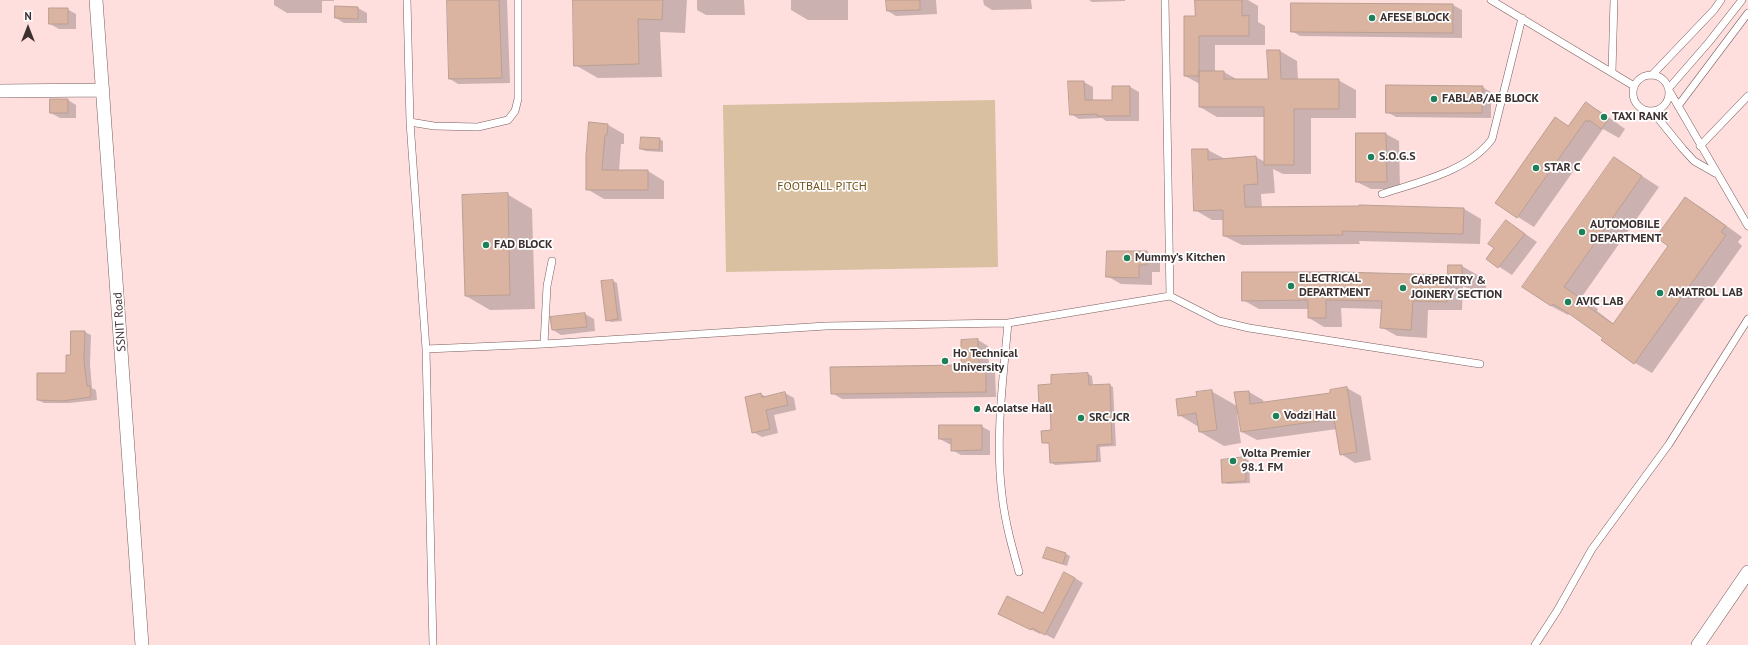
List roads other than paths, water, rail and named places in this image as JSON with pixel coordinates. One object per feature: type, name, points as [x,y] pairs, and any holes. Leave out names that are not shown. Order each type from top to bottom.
[{"type":"street","name":"SSNIT Road","points":[[96,0],[142,645]]},
{"type":"street","points":[[0,91],[103,90]]},
{"type":"street","points":[[1698,645],[1748,572]]},
{"type":"lane","points":[[407,0],[410,122],[426,349],[433,645]]},
{"type":"lane","points":[[410,122],[434,126],[478,127],[508,120],[515,111],[518,99],[518,0]]},
{"type":"lane","points":[[1165,0],[1170,296]]},
{"type":"lane","points":[[1491,0],[1634,86]]},
{"type":"lane","points":[[1612,72],[1614,0]]},
{"type":"lane","points":[[1721,0],[1714,10],[1652,74],[1639,79],[1634,86],[1633,95],[1636,104],[1643,110],[1659,110],[1665,105],[1669,99],[1670,90],[1742,0]]},
{"type":"lane","points":[[1678,106],[1748,13]]},
{"type":"lane","points":[[1382,194],[1435,176],[1472,159],[1484,151],[1492,140],[1522,18]]},
{"type":"lane","points":[[1652,74],[1665,80],[1700,146],[1748,226]]},
{"type":"lane","points":[[1700,146],[1748,96]]},
{"type":"lane","points":[[1652,111],[1694,161],[1717,174]]},
{"type":"lane","points":[[544,344],[547,286],[552,261]]},
{"type":"lane","points":[[426,349],[544,344],[826,326],[1008,323],[1170,296],[1219,321],[1249,328],[1480,364]]},
{"type":"lane","points":[[1535,645],[1557,611],[1592,549],[1669,444],[1748,319]]},
{"type":"lane","points":[[1008,323],[1000,406],[1001,479],[1009,537],[1019,572]]},
{"type":"place","name":"AFESE BLOCK","points":[[1372,18]]},
{"type":"place","name":"FABLAB/AE BLOCK","points":[[1434,99]]},
{"type":"place","name":"TAXI RANK","points":[[1604,117]]},
{"type":"place","name":"S.O.G.S","points":[[1371,157]]},
{"type":"place","name":"STAR C","points":[[1536,168]]},
{"type":"place","name":"AUTOMOBILE DEPARTMENT","points":[[1582,232]]},
{"type":"place","name":"FAD BLOCK","points":[[486,245]]},
{"type":"place","name":"Mummy’s Kitchen","points":[[1127,258]]},
{"type":"place","name":"ELECTRICAL DEPARTMENT","points":[[1291,286]]},
{"type":"place","name":"CARPENTRY & JOINERY SECTION","points":[[1403,288]]},
{"type":"place","name":"AMATROL LAB","points":[[1660,293]]},
{"type":"place","name":"AVIC LAB","points":[[1568,302]]},
{"type":"place","name":"Ho Technical University","points":[[945,361]]},
{"type":"place","name":"Acolatse Hall","points":[[977,409]]},
{"type":"place","name":"Vodzi Hall","points":[[1276,416]]},
{"type":"place","name":"SRC JCR","points":[[1081,418]]},
{"type":"place","name":"Volta Premier 98.1 FM","points":[[1233,461]]},
{"type":"park label","name":"FOOTBALL PITCH","points":[[822,187]]}]
